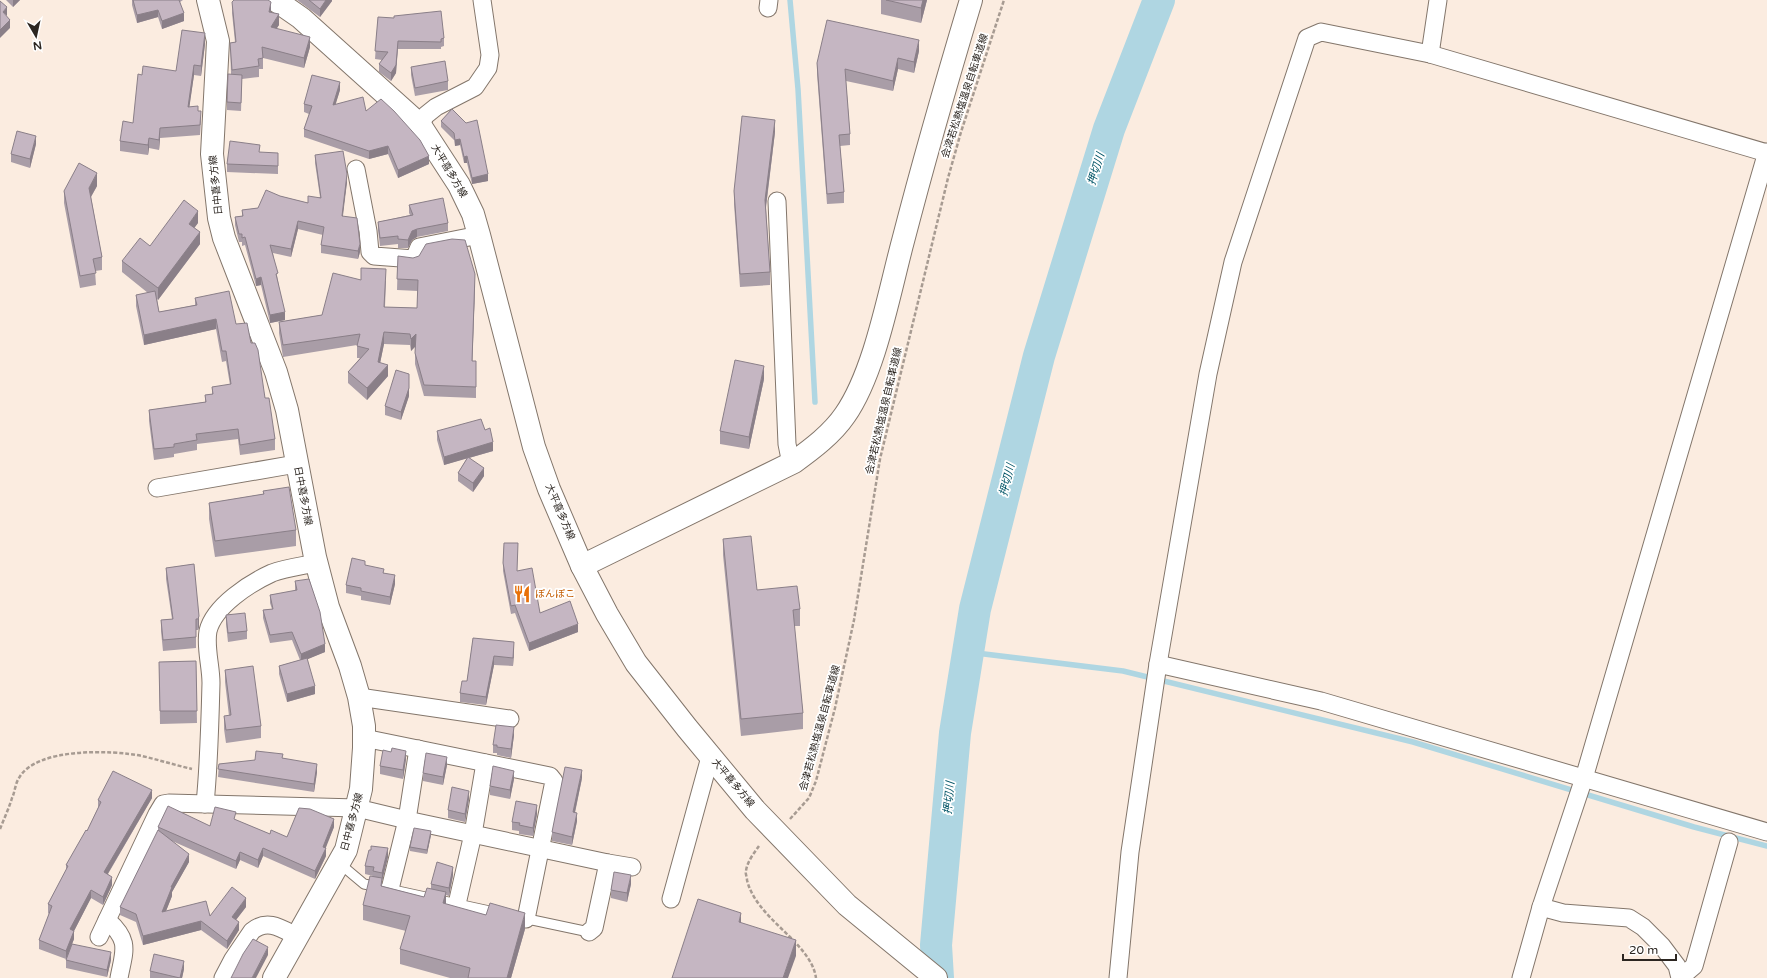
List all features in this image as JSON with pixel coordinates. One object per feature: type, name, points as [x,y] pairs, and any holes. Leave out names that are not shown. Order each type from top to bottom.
[{"type":"main road","name":"日中喜多方線","points":[[208,0],[218,41],[212,154],[219,218],[224,238],[276,372],[287,410],[296,464],[316,563],[328,607],[350,666],[359,698],[364,726],[361,789],[346,850],[274,978]]},
{"type":"main road","name":"大平喜多方線","points":[[275,0],[301,18],[420,125],[459,185],[473,214],[534,447],[549,489],[582,566],[607,614],[636,663],[710,757],[756,810],[847,904],[936,978]]},
{"type":"main road","points":[[582,566],[794,462],[820,442],[845,415],[863,380],[877,340],[919,181],[971,0]]},
{"type":"street","points":[[420,125],[426,115],[436,107],[475,88],[488,68],[490,56],[482,0]]},
{"type":"street","points":[[1430,54],[1438,0]]},
{"type":"street","points":[[1118,978],[1130,852],[1158,664],[1208,374],[1233,262],[1307,38],[1321,32],[1430,54],[1767,153],[1584,778],[1541,907],[1521,978]]},
{"type":"street","points":[[356,169],[368,231],[370,252],[374,256],[414,259],[419,247],[479,235]]},
{"type":"street","points":[[777,201],[787,444],[788,454],[794,462]]},
{"type":"street","points":[[158,488],[296,464]]},
{"type":"street","points":[[205,804],[208,773],[211,680],[208,631],[221,607],[245,589],[273,573],[316,563]]},
{"type":"street","points":[[1158,664],[1321,701],[1767,832]]},
{"type":"street","points":[[359,698],[510,719]]},
{"type":"street","points":[[364,738],[550,776],[554,781],[526,919]]},
{"type":"street","points":[[390,889],[407,820],[418,749]]},
{"type":"street","points":[[671,898],[710,757]]},
{"type":"street","points":[[458,904],[473,834],[485,762]]},
{"type":"street","points":[[99,937],[163,804],[357,808],[540,849],[632,867]]},
{"type":"street","points":[[1541,907],[1563,913],[1629,918],[1643,927],[1662,946],[1677,966],[1680,978],[1694,966],[1729,842]]},
{"type":"street","points":[[589,932],[594,928],[608,863]]},
{"type":"street","points":[[107,920],[114,926],[124,940],[125,946],[119,978]]},
{"type":"street","points":[[223,978],[233,959],[252,931],[256,928],[264,924],[271,924],[298,937]]},
{"type":"lane","points":[[339,863],[364,884],[589,932]]},
{"type":"path","name":"会津若松熱塩温泉自転車道線","points":[[787,822],[810,798],[816,781],[835,708],[854,620],[880,459],[948,178],[961,132],[1004,0]]},
{"type":"path","points":[[0,829],[19,778],[40,760],[61,755],[82,753],[118,754],[141,756],[208,773]]},
{"type":"path","points":[[758,846],[751,856],[745,871],[748,885],[764,911],[806,955],[816,978]]},
{"type":"building","points":[[133,0],[179,0],[184,13],[162,21],[158,10],[137,15]]},
{"type":"building","points":[[234,0],[268,0],[271,2],[269,12],[279,14],[271,27],[310,37],[304,58],[262,47],[263,58],[258,59],[259,66],[232,70],[230,43],[236,42],[232,2]]},
{"type":"building","points":[[309,0],[326,0],[320,9]]},
{"type":"building","points":[[886,0],[923,0],[921,8]]},
{"type":"building","points":[[0,1],[7,7],[3,12],[10,20],[0,30]]},
{"type":"building","points":[[441,11],[444,38],[441,39],[441,42],[398,41],[396,65],[391,73],[379,64],[388,52],[375,51],[378,17],[394,18],[394,16]]},
{"type":"building","points":[[827,20],[919,40],[914,62],[898,58],[893,81],[845,69],[850,134],[839,135],[844,192],[827,194],[817,63]]},
{"type":"building","points":[[182,30],[205,33],[201,66],[194,65],[188,107],[198,106],[198,111],[201,111],[200,125],[160,128],[159,140],[149,138],[148,145],[120,141],[123,121],[133,123],[138,74],[142,75],[143,66],[176,71]]},
{"type":"building","points":[[445,61],[448,81],[415,88],[411,67]]},
{"type":"building","points":[[228,74],[242,75],[241,103],[227,102]]},
{"type":"building","points":[[312,75],[340,82],[333,105],[363,97],[366,111],[381,99],[420,140],[429,156],[398,170],[388,146],[369,151],[304,129],[312,106],[304,104]]},
{"type":"building","points":[[452,109],[466,123],[477,120],[488,174],[472,178],[467,156],[464,157],[460,139],[455,140],[454,133],[441,121]]},
{"type":"building","points":[[742,116],[775,120],[765,200],[770,272],[740,274],[734,191]]},
{"type":"building","points":[[17,131],[36,136],[30,159],[11,154]]},
{"type":"building","points":[[230,141],[260,145],[259,152],[278,153],[278,166],[227,164]]},
{"type":"building","points":[[343,151],[347,174],[342,216],[357,218],[360,244],[358,251],[321,245],[324,227],[298,221],[291,249],[270,245],[278,273],[276,274],[285,312],[270,315],[261,277],[256,279],[245,237],[242,238],[242,234],[239,234],[235,217],[243,216],[242,210],[258,208],[266,190],[280,196],[308,203],[308,196],[321,198],[315,155]]},
{"type":"building","points":[[79,163],[97,173],[89,188],[102,257],[93,259],[96,273],[80,276],[64,191]]},
{"type":"building","points":[[443,198],[448,223],[412,231],[408,240],[398,239],[398,236],[380,238],[378,222],[413,215],[409,205]]},
{"type":"building","points":[[184,200],[198,211],[189,224],[200,232],[158,288],[122,261],[140,238],[150,246]]},
{"type":"building","points":[[452,239],[465,240],[475,274],[472,361],[476,361],[476,387],[424,385],[415,353],[416,334],[411,339],[410,334],[384,332],[378,362],[388,365],[367,388],[348,372],[369,349],[357,346],[360,334],[283,345],[279,322],[322,315],[333,273],[361,280],[361,268],[386,269],[384,307],[417,308],[418,280],[397,279],[398,256],[413,258],[419,256],[426,244]]},
{"type":"building","points":[[155,291],[159,312],[197,305],[195,298],[229,291],[236,324],[247,323],[251,343],[255,343],[258,350],[265,398],[269,398],[275,439],[240,445],[238,429],[196,434],[197,440],[174,444],[174,447],[154,449],[149,410],[206,402],[205,395],[213,394],[212,387],[231,384],[226,351],[222,351],[216,319],[144,335],[136,295]]},
{"type":"building","points":[[735,360],[764,366],[749,437],[720,431]]},
{"type":"building","points":[[396,370],[409,374],[409,388],[401,412],[385,406]]},
{"type":"building","points":[[481,419],[485,430],[490,428],[493,442],[444,457],[437,431]]},
{"type":"building","points":[[468,457],[484,468],[473,483],[458,473]]},
{"type":"building","points":[[289,487],[296,530],[215,541],[209,503],[264,494],[263,491]]},
{"type":"building","points":[[751,536],[757,590],[797,586],[800,609],[793,610],[803,713],[741,719],[723,539]]},
{"type":"building","points":[[504,543],[518,543],[517,571],[532,568],[540,613],[570,601],[578,624],[529,643],[515,605],[511,606],[503,563]]},
{"type":"building","points":[[352,558],[365,561],[365,565],[384,569],[383,573],[395,575],[390,597],[361,591],[361,588],[346,585]]},
{"type":"building","points":[[194,564],[199,616],[198,619],[196,619],[196,637],[163,640],[161,620],[173,619],[166,568]]},
{"type":"building","points":[[309,579],[320,612],[325,644],[301,654],[292,632],[270,635],[263,610],[273,609],[270,595],[297,590],[295,581]]},
{"type":"building","points":[[245,613],[247,631],[228,633],[226,615]]},
{"type":"building","points":[[473,638],[514,642],[513,658],[494,656],[486,697],[460,693],[462,681],[467,681]]},
{"type":"building","points":[[307,658],[315,686],[287,694],[279,666]]},
{"type":"building","points":[[196,661],[197,711],[160,711],[159,662]]},
{"type":"building","points":[[253,666],[261,726],[226,730],[224,716],[231,715],[225,670]]},
{"type":"building","points":[[496,725],[514,727],[511,749],[493,745]]},
{"type":"building","points":[[392,748],[406,751],[403,770],[380,766],[383,750],[391,752]]},
{"type":"building","points":[[256,751],[283,754],[282,758],[317,764],[314,784],[218,769],[219,764],[255,760]]},
{"type":"building","points":[[426,753],[447,757],[443,777],[423,773]]},
{"type":"building","points":[[493,766],[514,771],[510,790],[490,786]]},
{"type":"building","points":[[565,767],[582,770],[573,812],[577,813],[572,837],[552,832]]},
{"type":"building","points":[[113,771],[152,790],[104,872],[112,877],[103,897],[91,890],[70,929],[74,931],[66,951],[39,940],[52,906],[48,904],[68,866],[66,865],[86,830],[87,831],[101,802],[98,800]]},
{"type":"building","points":[[452,787],[469,791],[465,814],[448,810]]},
{"type":"building","points":[[516,801],[537,805],[533,828],[519,825],[520,823],[512,822]]},
{"type":"building","points":[[168,806],[210,826],[215,807],[236,812],[234,819],[270,834],[271,830],[287,837],[299,808],[310,809],[334,819],[323,847],[326,848],[315,871],[263,848],[258,860],[240,852],[236,861],[158,827]]},
{"type":"building","points":[[414,828],[431,831],[427,850],[410,847]]},
{"type":"building","points":[[158,830],[189,854],[171,887],[162,912],[206,901],[210,916],[232,887],[246,898],[232,917],[239,922],[227,941],[201,921],[143,936],[136,914],[120,907]]},
{"type":"building","points":[[371,846],[388,848],[382,873],[373,871],[374,867],[365,866]]},
{"type":"building","points":[[437,862],[453,867],[449,888],[431,884]]},
{"type":"building","points":[[614,872],[631,875],[627,893],[611,890]]},
{"type":"building","points":[[370,876],[382,878],[381,886],[424,897],[427,888],[446,892],[443,903],[486,915],[490,903],[525,913],[507,978],[468,978],[470,968],[400,949],[410,916],[363,905]]},
{"type":"building","points":[[698,899],[741,913],[739,922],[796,940],[783,978],[672,978]]},
{"type":"building","points":[[253,939],[268,947],[252,978],[231,978],[243,954]]},
{"type":"building","points":[[72,944],[111,952],[107,970],[66,960]]},
{"type":"building","points":[[154,954],[184,961],[180,978],[150,971]]},
{"type":"waterway","points":[[790,0],[798,89],[815,402]]},
{"type":"waterway","name":"押切川","points":[[938,978],[936,945],[955,733],[975,609],[1039,356],[1109,129],[1159,0]]},
{"type":"waterway","points":[[968,652],[1123,671],[1413,742],[1694,827],[1767,846]]},
{"type":"place","name":"ぽんぽこ","points":[[522,594]]}]
